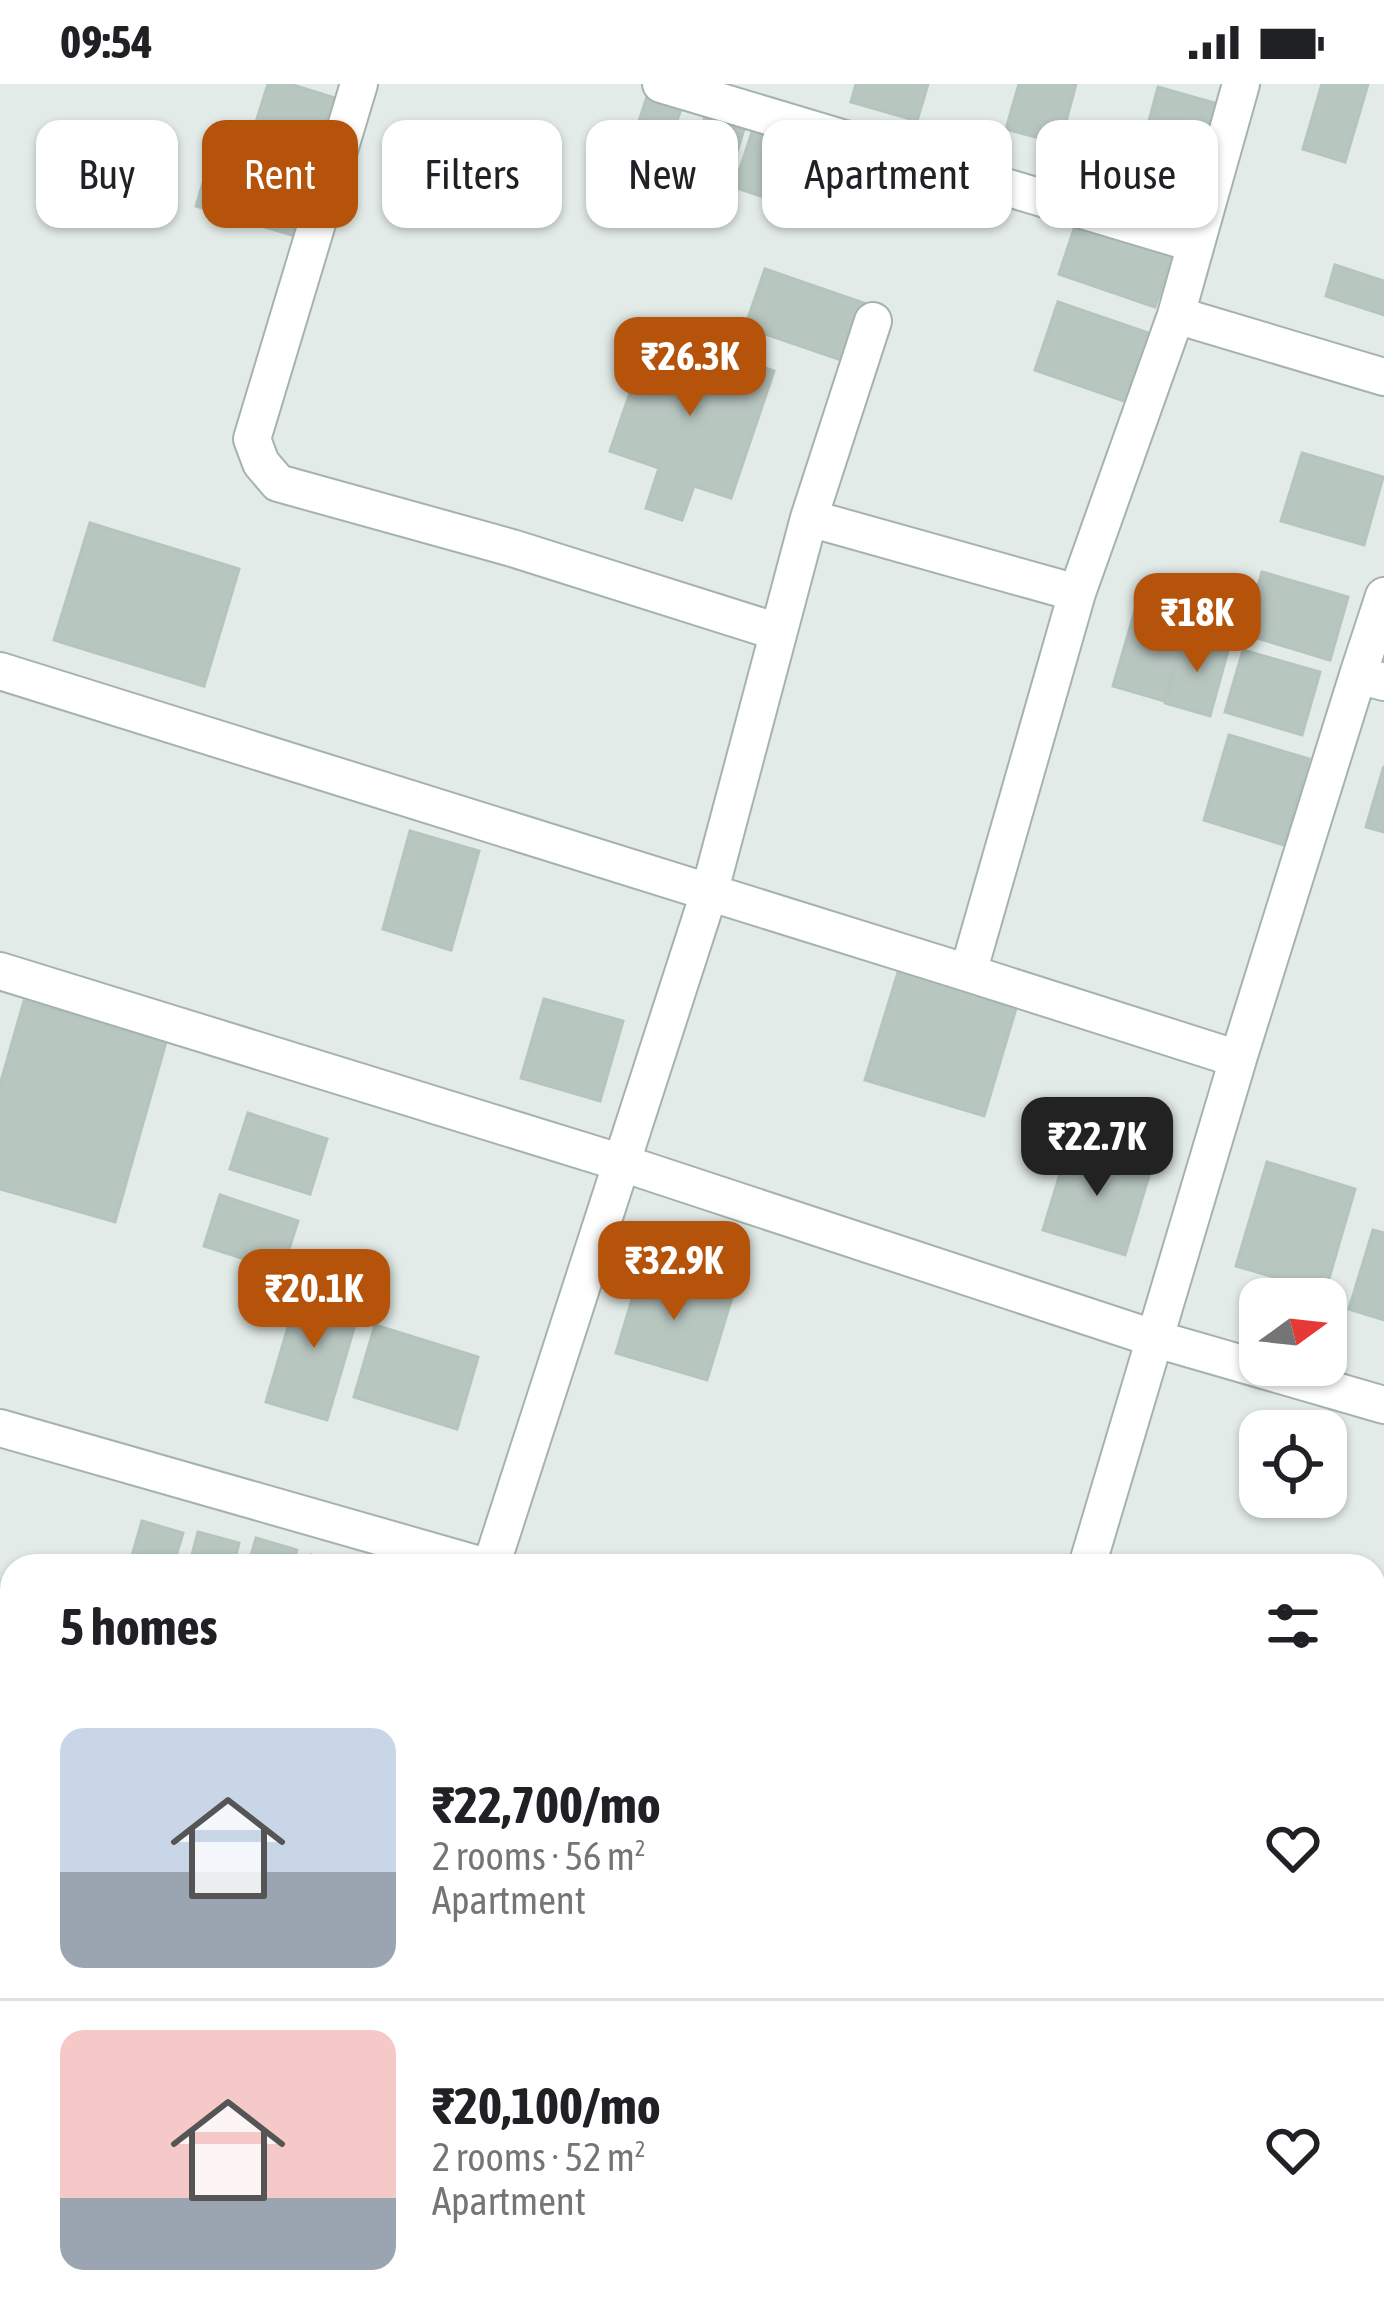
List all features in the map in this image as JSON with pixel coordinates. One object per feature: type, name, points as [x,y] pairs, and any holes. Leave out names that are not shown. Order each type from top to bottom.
[{"type":"street","points":[[359,84],[252,439],[261,463],[278,483],[512,548],[778,632]]},
{"type":"street","points":[[661,84],[1196,244]]},
{"type":"street","points":[[968,973],[1077,593],[1176,315],[1241,84]]},
{"type":"street","points":[[1176,315],[1384,376]]},
{"type":"street","points":[[491,1554],[710,890],[809,518],[873,321]]},
{"type":"street","points":[[809,518],[1077,593]]},
{"type":"street","points":[[1091,1554],[1238,1059],[1371,678],[1384,596]]},
{"type":"street","points":[[0,671],[1238,1059]]},
{"type":"street","points":[[0,971],[619,1162],[1156,1339],[1384,1405]]},
{"type":"street","points":[[0,1428],[445,1554]]},
{"type":"building","points":[[268,84],[290,84],[335,98],[328,120],[257,120]]},
{"type":"building","points":[[856,84],[928,84],[917,120],[851,102]]},
{"type":"building","points":[[1019,84],[1076,84],[1066,120],[1036,120],[1036,137],[1012,131],[1009,120]]},
{"type":"building","points":[[1322,84],[1368,84],[1345,162],[1303,149]]},
{"type":"building","points":[[1158,87],[1218,104],[1214,120],[1149,120]]},
{"type":"building","points":[[650,88],[684,100],[677,120],[639,120]]},
{"type":"building","points":[[709,104],[748,117],[738,148],[738,120],[704,120]]},
{"type":"building","points":[[756,120],[762,122],[762,197],[738,188]]},
{"type":"building","points":[[268,228],[301,228],[298,237]]},
{"type":"building","points":[[1074,228],[1101,228],[1174,253],[1155,307],[1059,274]]},
{"type":"building","points":[[1335,265],[1384,281],[1384,315],[1326,296]]},
{"type":"building","points":[[765,269],[872,306],[853,364],[745,327]]},
{"type":"building","points":[[1058,302],[1154,335],[1130,403],[1035,370]]},
{"type":"building","points":[[652,329],[774,371],[731,498],[694,486],[682,520],[646,508],[659,468],[610,451]]},
{"type":"building","points":[[1302,453],[1383,477],[1364,545],[1281,521]]},
{"type":"building","points":[[90,523],[239,569],[204,686],[54,640]]},
{"type":"building","points":[[1262,572],[1348,597],[1330,660],[1244,634]]},
{"type":"building","points":[[1136,607],[1186,622],[1164,701],[1113,686]]},
{"type":"building","points":[[1185,634],[1229,647],[1210,716],[1165,703]]},
{"type":"building","points":[[1243,650],[1320,672],[1302,735],[1225,712]]},
{"type":"building","points":[[1229,735],[1309,759],[1284,845],[1204,820]]},
{"type":"building","points":[[1384,766],[1384,832],[1366,827]]},
{"type":"building","points":[[410,831],[479,851],[451,950],[383,929]]},
{"type":"building","points":[[899,969],[1017,1005],[984,1116],[865,1080]]},
{"type":"building","points":[[544,999],[623,1021],[600,1101],[521,1078]]},
{"type":"building","points":[[24,1001],[166,1042],[115,1222],[0,1189],[0,1085]]},
{"type":"building","points":[[248,1113],[327,1139],[310,1194],[230,1169]]},
{"type":"building","points":[[1069,1144],[1151,1169],[1125,1255],[1043,1230]]},
{"type":"building","points":[[1267,1162],[1355,1189],[1329,1278],[1277,1278],[1236,1266]]},
{"type":"building","points":[[220,1195],[298,1221],[282,1271],[204,1246]]},
{"type":"building","points":[[1373,1230],[1384,1233],[1384,1320],[1349,1309]]},
{"type":"building","points":[[642,1266],[733,1294],[707,1380],[616,1353]]},
{"type":"building","points":[[301,1283],[362,1301],[327,1420],[266,1402]]},
{"type":"building","points":[[375,1325],[478,1357],[457,1429],[354,1397]]},
{"type":"building","points":[[142,1521],[183,1533],[177,1554],[132,1554]]},
{"type":"building","points":[[198,1532],[239,1543],[236,1554],[192,1554]]},
{"type":"building","points":[[256,1538],[297,1550],[296,1554],[251,1554]]},
{"type":"building","points":[[379,1546],[406,1554],[377,1554]]}]
